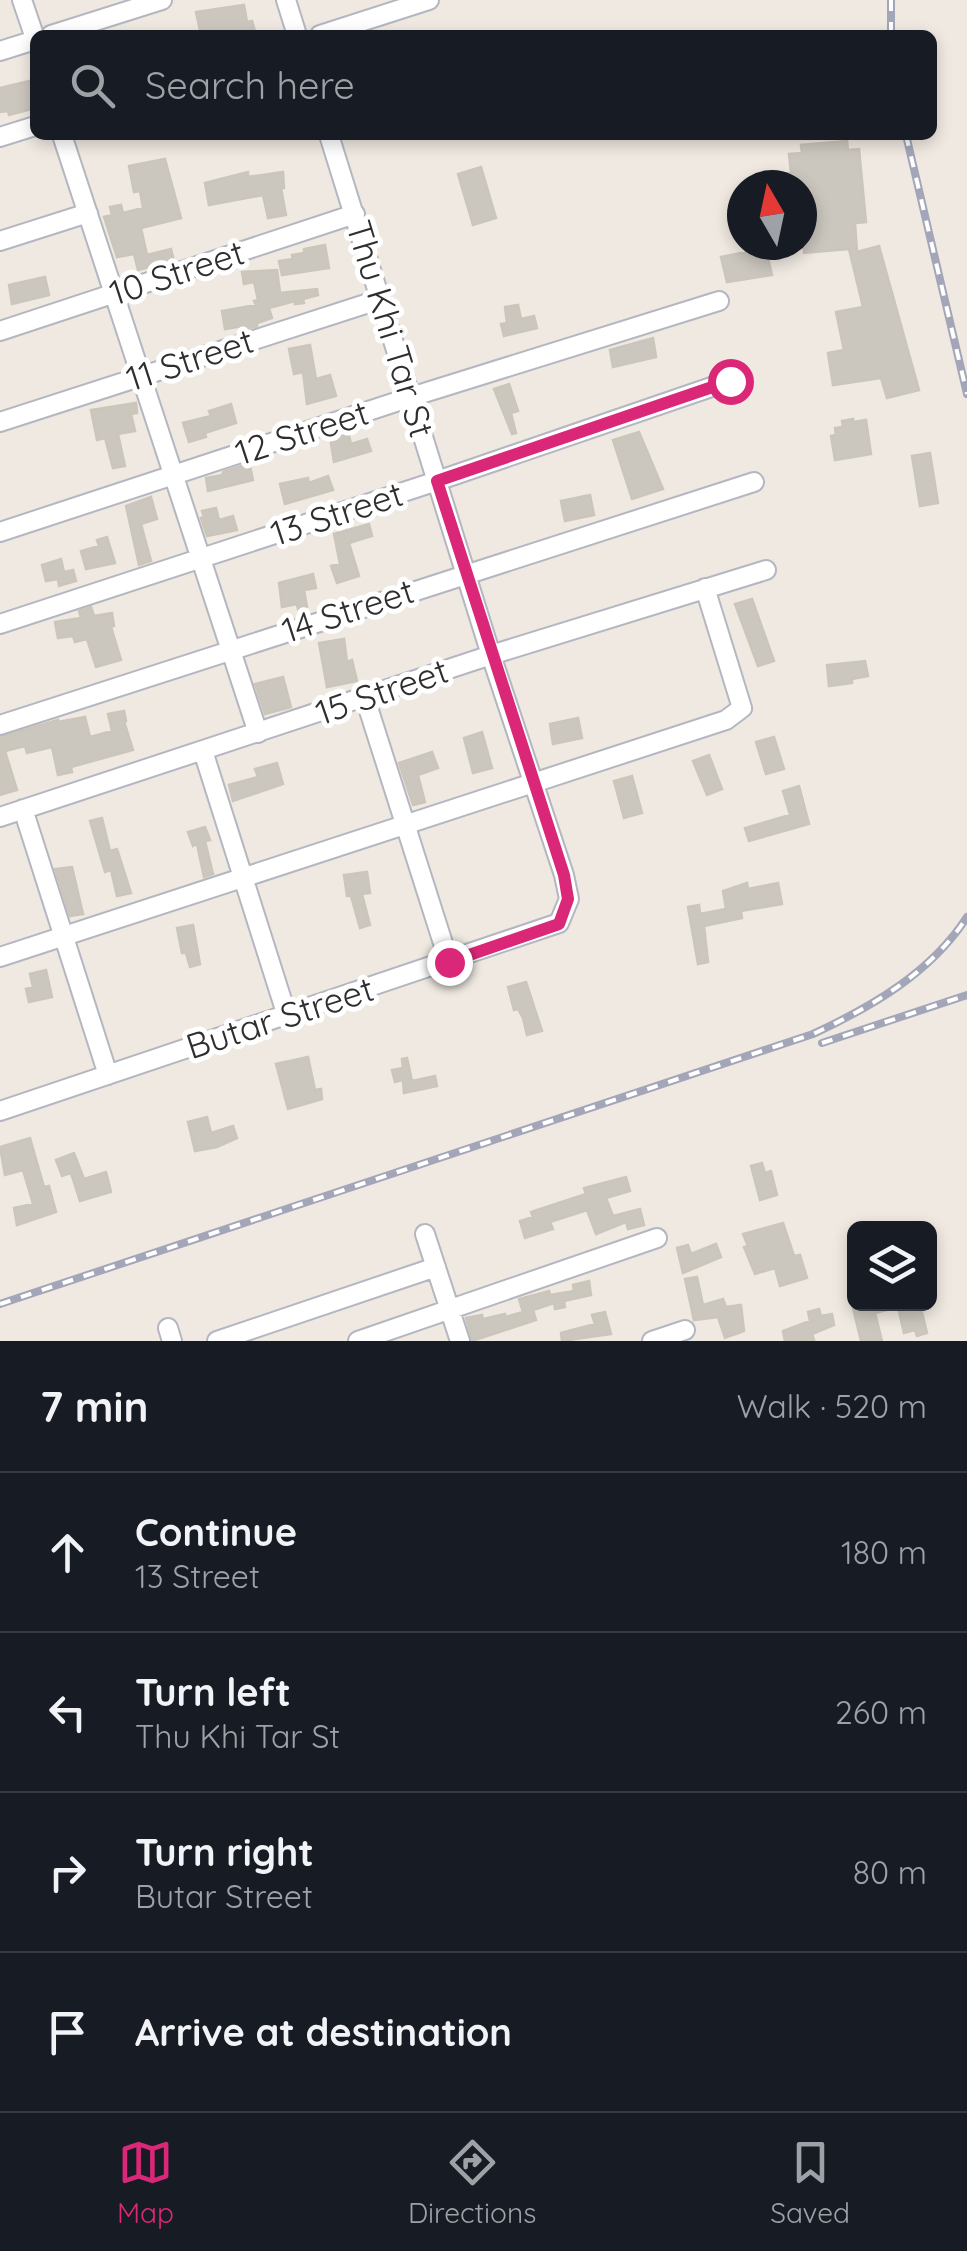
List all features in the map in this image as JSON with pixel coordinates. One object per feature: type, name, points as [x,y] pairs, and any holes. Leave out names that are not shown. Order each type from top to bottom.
[{"type":"street","points":[[22,0],[32,30]]},
{"type":"street","points":[[66,30],[162,0]]},
{"type":"street","points":[[286,0],[295,30]]},
{"type":"street","points":[[336,30],[429,0]]},
{"type":"street","points":[[0,50],[30,41]]},
{"type":"street","points":[[0,137],[30,128]]},
{"type":"street","points":[[64,140],[258,733]]},
{"type":"street","name":"Thu Khi Tar St","points":[[331,140],[534,781],[568,899],[559,924]]},
{"type":"street","points":[[0,241],[88,213]]},
{"type":"street","name":"10 Street","points":[[0,332],[354,214]]},
{"type":"street","name":"11 Street","points":[[0,422],[380,298]]},
{"type":"street","name":"12 Street","points":[[0,532],[719,301]]},
{"type":"street","name":"13 Street","points":[[0,624],[730,381]]},
{"type":"street","name":"14 Street","points":[[0,725],[754,482]]},
{"type":"street","name":"15 Street","points":[[0,817],[491,655],[766,570]]},
{"type":"street","points":[[0,957],[726,720],[742,708],[705,588]]},
{"type":"street","points":[[364,698],[449,962]]},
{"type":"street","points":[[204,750],[287,1016]]},
{"type":"street","points":[[23,809],[108,1076]]},
{"type":"street","name":"Butar Street","points":[[0,1111],[559,924]]},
{"type":"street","points":[[425,1234],[460,1341]]},
{"type":"street","points":[[358,1341],[657,1238]]},
{"type":"street","points":[[217,1341],[436,1267]]},
{"type":"street","points":[[652,1341],[685,1330]]},
{"type":"building","points":[[244,5],[247,22],[252,21],[255,30],[200,30],[196,12]]},
{"type":"building","points":[[29,81],[30,109],[9,115],[8,111],[0,112],[0,88]]},
{"type":"building","points":[[847,141],[848,150],[859,149],[866,222],[855,223],[857,252],[879,246],[919,390],[887,398],[881,378],[833,385],[828,353],[844,350],[836,312],[863,307],[849,249],[817,252],[817,170],[791,170],[789,154],[802,153],[801,145]]},
{"type":"building","points":[[165,159],[181,218],[141,228],[147,255],[171,249],[174,261],[138,270],[134,254],[117,257],[104,217],[112,215],[110,207],[121,205],[123,213],[143,208],[140,191],[134,192],[129,166]]},
{"type":"building","points":[[481,167],[496,218],[473,225],[458,174]]},
{"type":"building","points":[[248,172],[248,177],[283,172],[281,188],[286,215],[268,218],[263,195],[209,205],[205,183]]},
{"type":"building","points":[[325,245],[329,268],[282,275],[279,261],[293,259],[292,255],[304,253],[304,249]]},
{"type":"building","points":[[721,257],[768,260],[772,275],[727,282]]},
{"type":"building","points":[[277,270],[280,293],[317,289],[318,295],[303,299],[304,303],[295,301],[269,308],[272,318],[257,326],[225,329],[222,311],[256,305],[254,301],[258,300],[254,282],[244,284],[242,272]]},
{"type":"building","points":[[45,277],[49,295],[12,304],[9,285]]},
{"type":"building","points":[[518,305],[521,319],[534,316],[537,328],[504,336],[501,324],[507,323],[505,307]]},
{"type":"building","points":[[653,338],[656,357],[613,367],[610,350]]},
{"type":"building","points":[[310,345],[316,379],[330,375],[336,396],[307,404],[303,372],[294,374],[289,349]]},
{"type":"building","points":[[509,384],[518,411],[511,413],[516,433],[512,434],[494,389]]},
{"type":"building","points":[[136,403],[137,413],[131,414],[135,431],[118,434],[125,466],[113,468],[105,438],[97,440],[91,410]]},
{"type":"building","points":[[231,404],[236,423],[189,442],[183,423],[211,416],[209,411]]},
{"type":"building","points":[[866,420],[871,454],[835,460],[831,436],[836,435],[835,428],[843,427],[842,421]]},
{"type":"building","points":[[348,431],[351,444],[367,439],[371,451],[334,462],[330,437]]},
{"type":"building","points":[[639,432],[663,489],[632,499],[613,440]]},
{"type":"building","points":[[930,453],[938,503],[920,506],[912,456]]},
{"type":"building","points":[[250,466],[253,480],[208,491],[206,478]]},
{"type":"building","points":[[328,476],[333,490],[285,504],[280,484],[308,478],[309,483]]},
{"type":"building","points":[[590,495],[594,515],[565,521],[561,501]]},
{"type":"building","points":[[151,497],[157,519],[141,524],[151,561],[139,565],[126,506]]},
{"type":"building","points":[[216,508],[219,520],[233,516],[237,530],[207,536],[202,511]]},
{"type":"building","points":[[369,524],[372,536],[349,543],[359,576],[337,583],[331,566],[340,564],[334,534]]},
{"type":"building","points":[[107,537],[115,563],[86,569],[81,551],[99,546],[97,540]]},
{"type":"building","points":[[61,559],[64,572],[73,570],[76,581],[59,586],[58,579],[46,581],[42,565]]},
{"type":"building","points":[[313,574],[316,588],[304,590],[307,607],[282,607],[279,583]]},
{"type":"building","points":[[752,599],[774,661],[758,666],[735,604]]},
{"type":"building","points":[[91,607],[94,616],[112,613],[111,627],[121,660],[96,667],[87,639],[75,642],[73,636],[58,638],[55,622],[81,618],[79,611]]},
{"type":"building","points":[[344,639],[347,662],[352,660],[357,681],[327,687],[319,643]]},
{"type":"building","points":[[865,661],[868,676],[829,686],[827,665]]},
{"type":"building","points":[[283,677],[291,707],[265,714],[255,684]]},
{"type":"building","points":[[124,711],[133,750],[71,767],[72,772],[58,775],[52,747],[27,753],[25,746],[5,751],[17,790],[0,795],[0,737],[58,720],[85,717],[90,737],[112,731],[108,714]]},
{"type":"building","points":[[578,718],[582,738],[553,744],[550,724]]},
{"type":"building","points":[[482,732],[492,768],[473,773],[464,738]]},
{"type":"building","points":[[774,737],[784,769],[766,774],[756,742]]},
{"type":"building","points":[[432,752],[438,768],[418,775],[425,802],[413,805],[399,763]]},
{"type":"building","points":[[709,755],[722,789],[707,795],[693,761]]},
{"type":"building","points":[[277,763],[283,784],[233,801],[229,785],[258,777],[255,769]]},
{"type":"building","points":[[632,776],[642,813],[624,818],[614,781]]},
{"type":"building","points":[[799,786],[809,824],[749,841],[745,828],[790,815],[783,791]]},
{"type":"building","points":[[102,818],[110,851],[117,849],[131,893],[117,896],[111,870],[105,872],[90,821]]},
{"type":"building","points":[[205,827],[213,874],[204,877],[197,844],[193,846],[188,832]]},
{"type":"building","points":[[72,867],[83,914],[70,916],[55,869]]},
{"type":"building","points":[[367,872],[370,893],[362,894],[370,925],[360,928],[351,896],[347,896],[344,875]]},
{"type":"building","points":[[747,883],[748,889],[778,883],[782,904],[741,911],[742,918],[704,926],[708,962],[698,964],[688,907],[699,905],[700,914],[726,909],[723,891]]},
{"type":"building","points":[[193,925],[200,964],[190,967],[186,953],[182,953],[177,928]]},
{"type":"building","points":[[46,970],[52,997],[29,1002],[26,989],[33,987],[30,974]]},
{"type":"building","points":[[526,982],[542,1031],[527,1035],[508,987]]},
{"type":"building","points":[[308,1057],[315,1090],[321,1089],[322,1099],[288,1109],[276,1064]]},
{"type":"building","points":[[407,1058],[412,1081],[435,1076],[437,1086],[404,1093],[403,1080],[395,1082],[392,1070],[403,1068],[402,1059]]},
{"type":"building","points":[[207,1117],[211,1133],[233,1126],[237,1138],[195,1151],[188,1122]]},
{"type":"building","points":[[30,1138],[44,1187],[49,1186],[56,1212],[17,1225],[14,1208],[33,1204],[23,1170],[5,1175],[0,1147]]},
{"type":"building","points":[[74,1153],[84,1179],[106,1172],[111,1192],[80,1201],[71,1173],[62,1176],[56,1160]]},
{"type":"building","points":[[762,1163],[765,1173],[771,1171],[777,1195],[760,1200],[751,1166]]},
{"type":"building","points":[[626,1177],[630,1191],[606,1198],[613,1216],[640,1209],[644,1225],[628,1229],[626,1222],[596,1234],[587,1210],[550,1222],[553,1229],[525,1238],[520,1221],[533,1217],[531,1212],[586,1194],[584,1188]]},
{"type":"building","points":[[783,1223],[794,1256],[800,1255],[807,1278],[780,1286],[775,1268],[755,1274],[743,1234]]},
{"type":"building","points":[[716,1244],[721,1257],[683,1273],[677,1248],[688,1245],[691,1254]]},
{"type":"building","points":[[697,1277],[703,1305],[723,1299],[726,1307],[741,1305],[744,1331],[725,1338],[718,1317],[694,1320],[685,1279]]},
{"type":"building","points":[[589,1281],[591,1295],[564,1301],[565,1307],[555,1309],[554,1303],[533,1310],[536,1320],[472,1341],[466,1318],[505,1314],[506,1317],[523,1312],[519,1299],[549,1291],[550,1295],[574,1291],[573,1285]]},
{"type":"building","points":[[819,1309],[821,1316],[832,1314],[834,1325],[812,1334],[814,1340],[785,1341],[783,1331],[810,1321],[808,1312]]},
{"type":"building","points":[[854,1311],[883,1311],[875,1313],[882,1341],[861,1341]]},
{"type":"building","points":[[899,1311],[922,1311],[927,1333],[904,1333]]},
{"type":"building","points":[[605,1312],[611,1334],[562,1341],[561,1333],[595,1324],[592,1315]]},
{"type":"railway","points":[[891,0],[891,30]]},
{"type":"railway","points":[[907,140],[967,394]]},
{"type":"railway","points":[[0,1304],[813,1034],[918,972],[967,917]]},
{"type":"railway","points":[[822,1043],[967,995]]},
{"type":"route","points":[[449,962],[559,924],[568,899],[564,875],[437,481],[730,381]]}]
